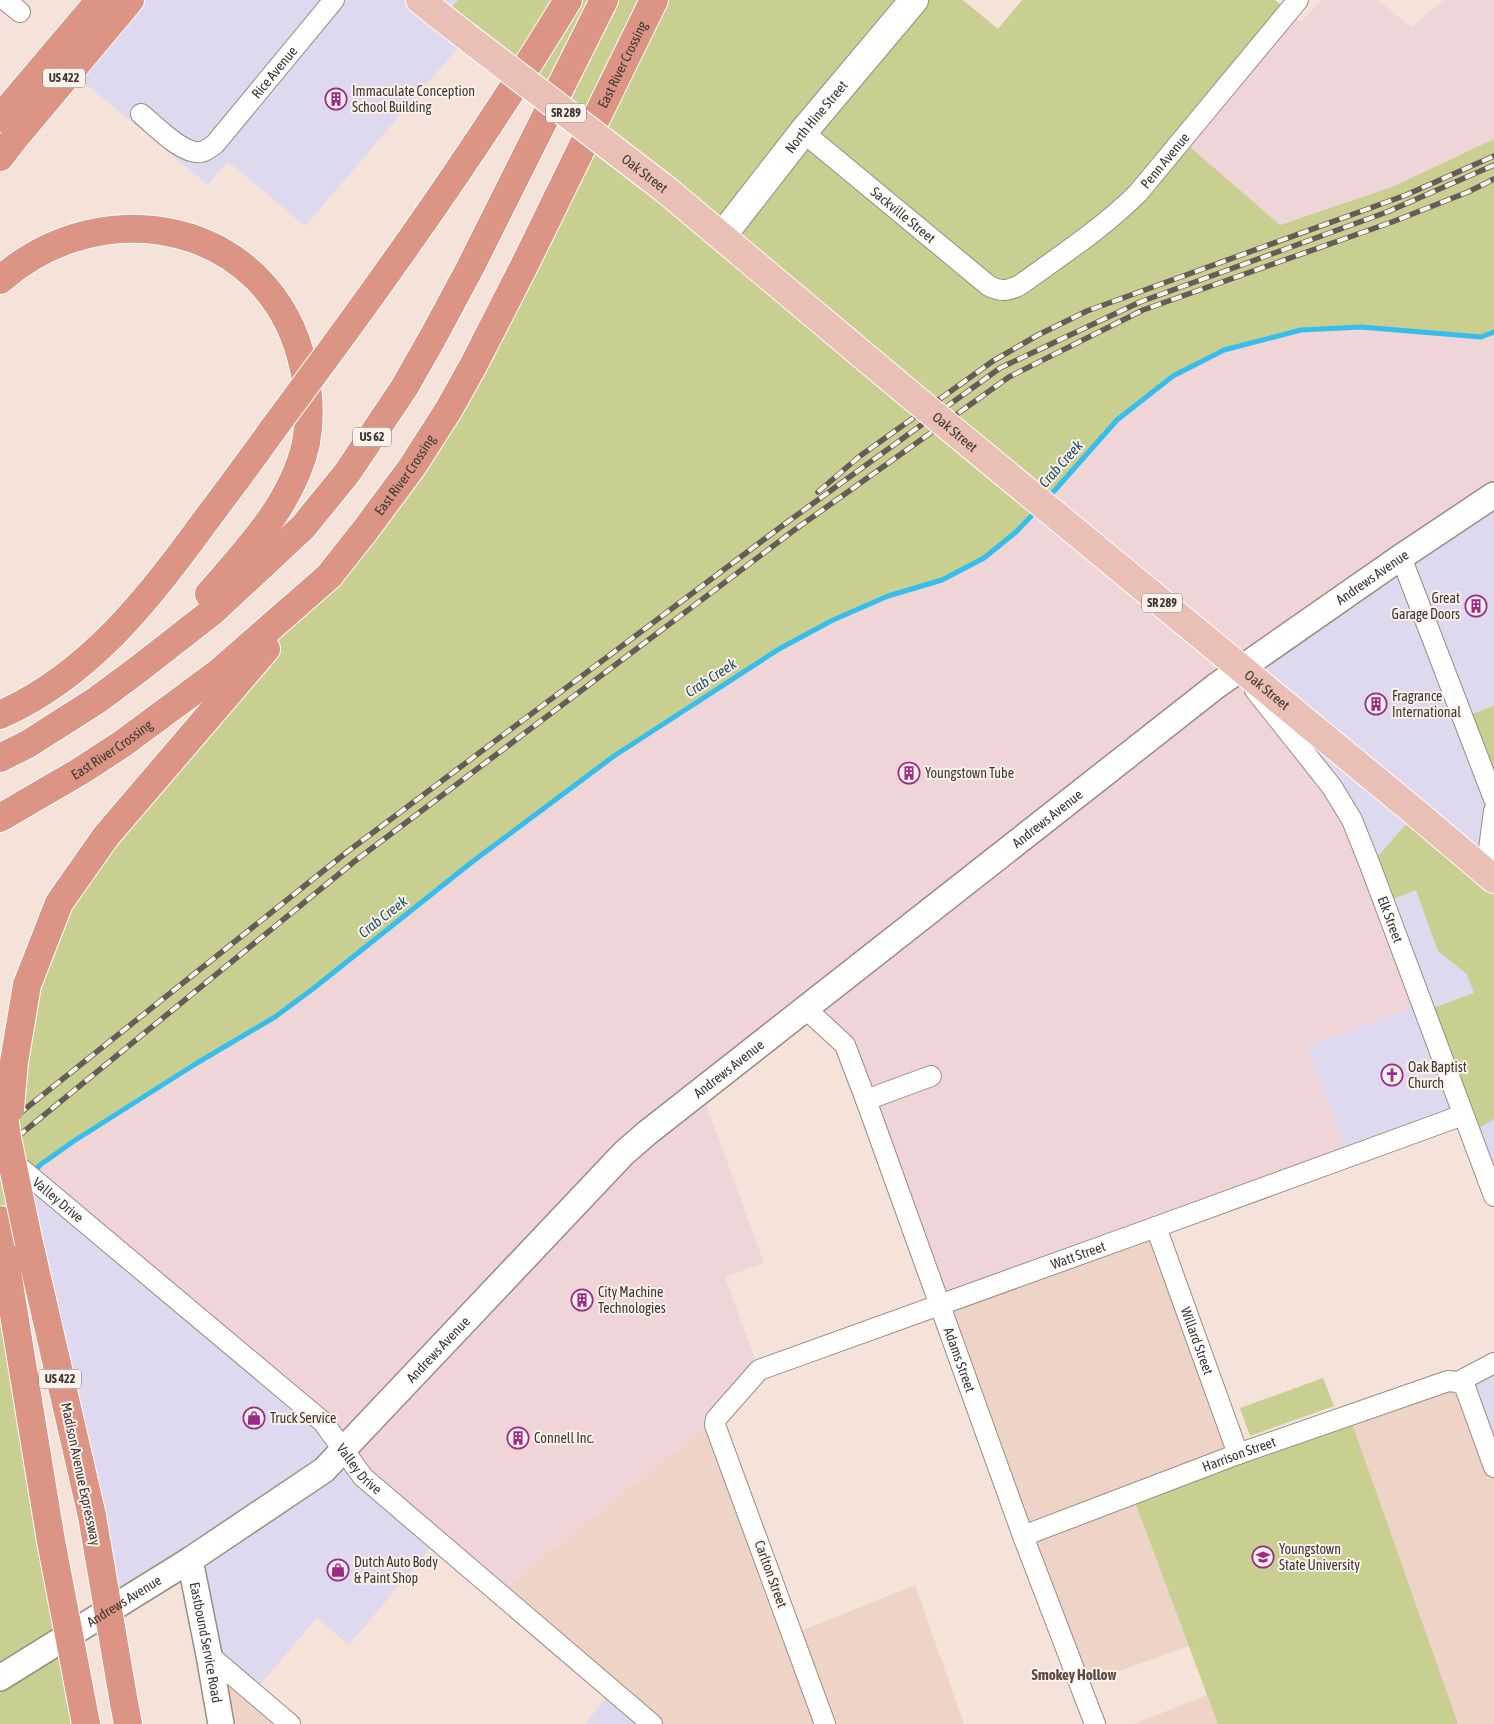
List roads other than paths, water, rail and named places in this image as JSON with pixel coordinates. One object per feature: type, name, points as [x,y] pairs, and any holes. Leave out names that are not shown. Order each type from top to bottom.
[{"type":"highway","name":"US 422","points":[[0,118],[100,0]]},
{"type":"highway","name":"US 422","points":[[0,157],[12,140],[130,0]]},
{"type":"highway","points":[[0,715],[48,690],[95,652],[138,609],[274,429],[445,192],[539,49],[568,0]]},
{"type":"highway","name":"US 62","points":[[0,758],[28,744],[97,700],[213,611],[303,527],[347,473],[404,388],[433,337],[470,268],[604,0]]},
{"type":"highway","name":"East River Crossing","points":[[0,818],[79,772],[122,744],[218,673],[329,576],[412,468],[449,408],[525,264],[654,0]]},
{"type":"highway","points":[[0,280],[35,254],[76,236],[101,230],[125,228],[157,229],[184,235],[222,252],[262,284],[279,308],[300,350],[309,392],[306,444],[295,476],[280,506],[247,549],[200,604],[97,700]]},
{"type":"highway","points":[[4,1147],[14,1062],[27,985],[59,903],[106,836],[329,576]]},
{"type":"highway","name":"US 422","points":[[0,1085],[4,1147]]},
{"type":"highway","name":"Madison Avenue Expressway","points":[[4,1147],[29,1243],[92,1516],[126,1713]]},
{"type":"highway","name":"US 422","points":[[0,1225],[51,1541],[86,1724]]},
{"type":"main road","name":"Oak Street","points":[[420,0],[665,189],[1490,875]]},
{"type":"main road","name":"North Hine Street","points":[[722,236],[803,132],[914,0]]},
{"type":"street","name":"Rice Avenue","points":[[141,114],[178,145],[188,151],[203,152],[215,144],[334,0]]},
{"type":"street","name":"Penn Avenue","points":[[1005,291],[1020,285],[1080,242],[1126,205],[1298,0]]},
{"type":"street","name":"Sackville Street","points":[[803,132],[989,286],[1005,291]]},
{"type":"street","name":"Andrews Avenue","points":[[0,1678],[190,1560],[324,1470],[624,1153],[647,1133],[1235,672],[1494,495]]},
{"type":"street","points":[[1401,557],[1494,799]]},
{"type":"street","name":"Elk Street","points":[[1235,672],[1252,687],[1332,787],[1352,820],[1374,873],[1493,1193]]},
{"type":"street","points":[[1490,875],[1494,811]]},
{"type":"street","name":"Adams Street","points":[[806,1009],[845,1045],[1023,1536],[1095,1724]]},
{"type":"street","points":[[866,1100],[931,1076]]},
{"type":"street","name":"Watt Street","points":[[715,1425],[716,1419],[759,1370],[1156,1228],[1463,1115]]},
{"type":"street","name":"Valley Drive","points":[[4,1147],[19,1167],[323,1422],[363,1477],[652,1724]]},
{"type":"street","name":"Willard Street","points":[[1156,1228],[1238,1454]]},
{"type":"street","points":[[1494,1363],[1458,1382],[1465,1387],[1494,1467]]},
{"type":"street","name":"Harrison Street","points":[[1023,1536],[1238,1454],[1448,1381],[1458,1382]]},
{"type":"street","name":"Carlton Street","points":[[715,1425],[825,1724]]},
{"type":"street","name":"Eastbound Service Road","points":[[190,1560],[221,1724]]},
{"type":"street","points":[[209,1655],[290,1724]]},
{"type":"waterway","name":"Crab Creek","points":[[1048,498],[1117,420],[1173,376],[1224,350],[1301,330],[1361,327],[1481,337],[1494,332]]},
{"type":"waterway","name":"Crab Creek","points":[[34,1172],[40,1165],[74,1141],[197,1063],[275,1017],[472,862],[614,756],[779,649],[833,620],[888,596],[942,580],[984,558],[1016,532],[1037,510]]},
{"type":"railway","points":[[818,492],[860,456],[993,361],[1038,335],[1087,311],[1406,195],[1494,156]]},
{"type":"railway","points":[[0,1129],[347,852],[786,523],[1000,368],[1140,302],[1387,212],[1494,165]]},
{"type":"railway","points":[[0,1151],[355,861],[793,531],[1009,377],[1143,310],[1392,222],[1468,192],[1494,179]]},
{"type":"place","name":"Immaculate Conception School Building","points":[[336,99]]},
{"type":"place","name":"Great Garage Doors","points":[[1476,606]]},
{"type":"place","name":"Fragrance International","points":[[1376,704]]},
{"type":"place","name":"Youngstown Tube","points":[[909,773]]},
{"type":"place","name":"Oak Baptist Church","points":[[1392,1075]]},
{"type":"place","name":"City Machine Technologies","points":[[582,1300]]},
{"type":"place","name":"Truck Service","points":[[254,1418]]},
{"type":"place","name":"Connell Inc.","points":[[518,1438]]},
{"type":"place","name":"Youngstown State University","points":[[1263,1557]]},
{"type":"place","name":"Dutch Auto Body & Paint Shop","points":[[338,1570]]},
{"type":"district","name":"Smokey Hollow","points":[[1074,1675]]}]
